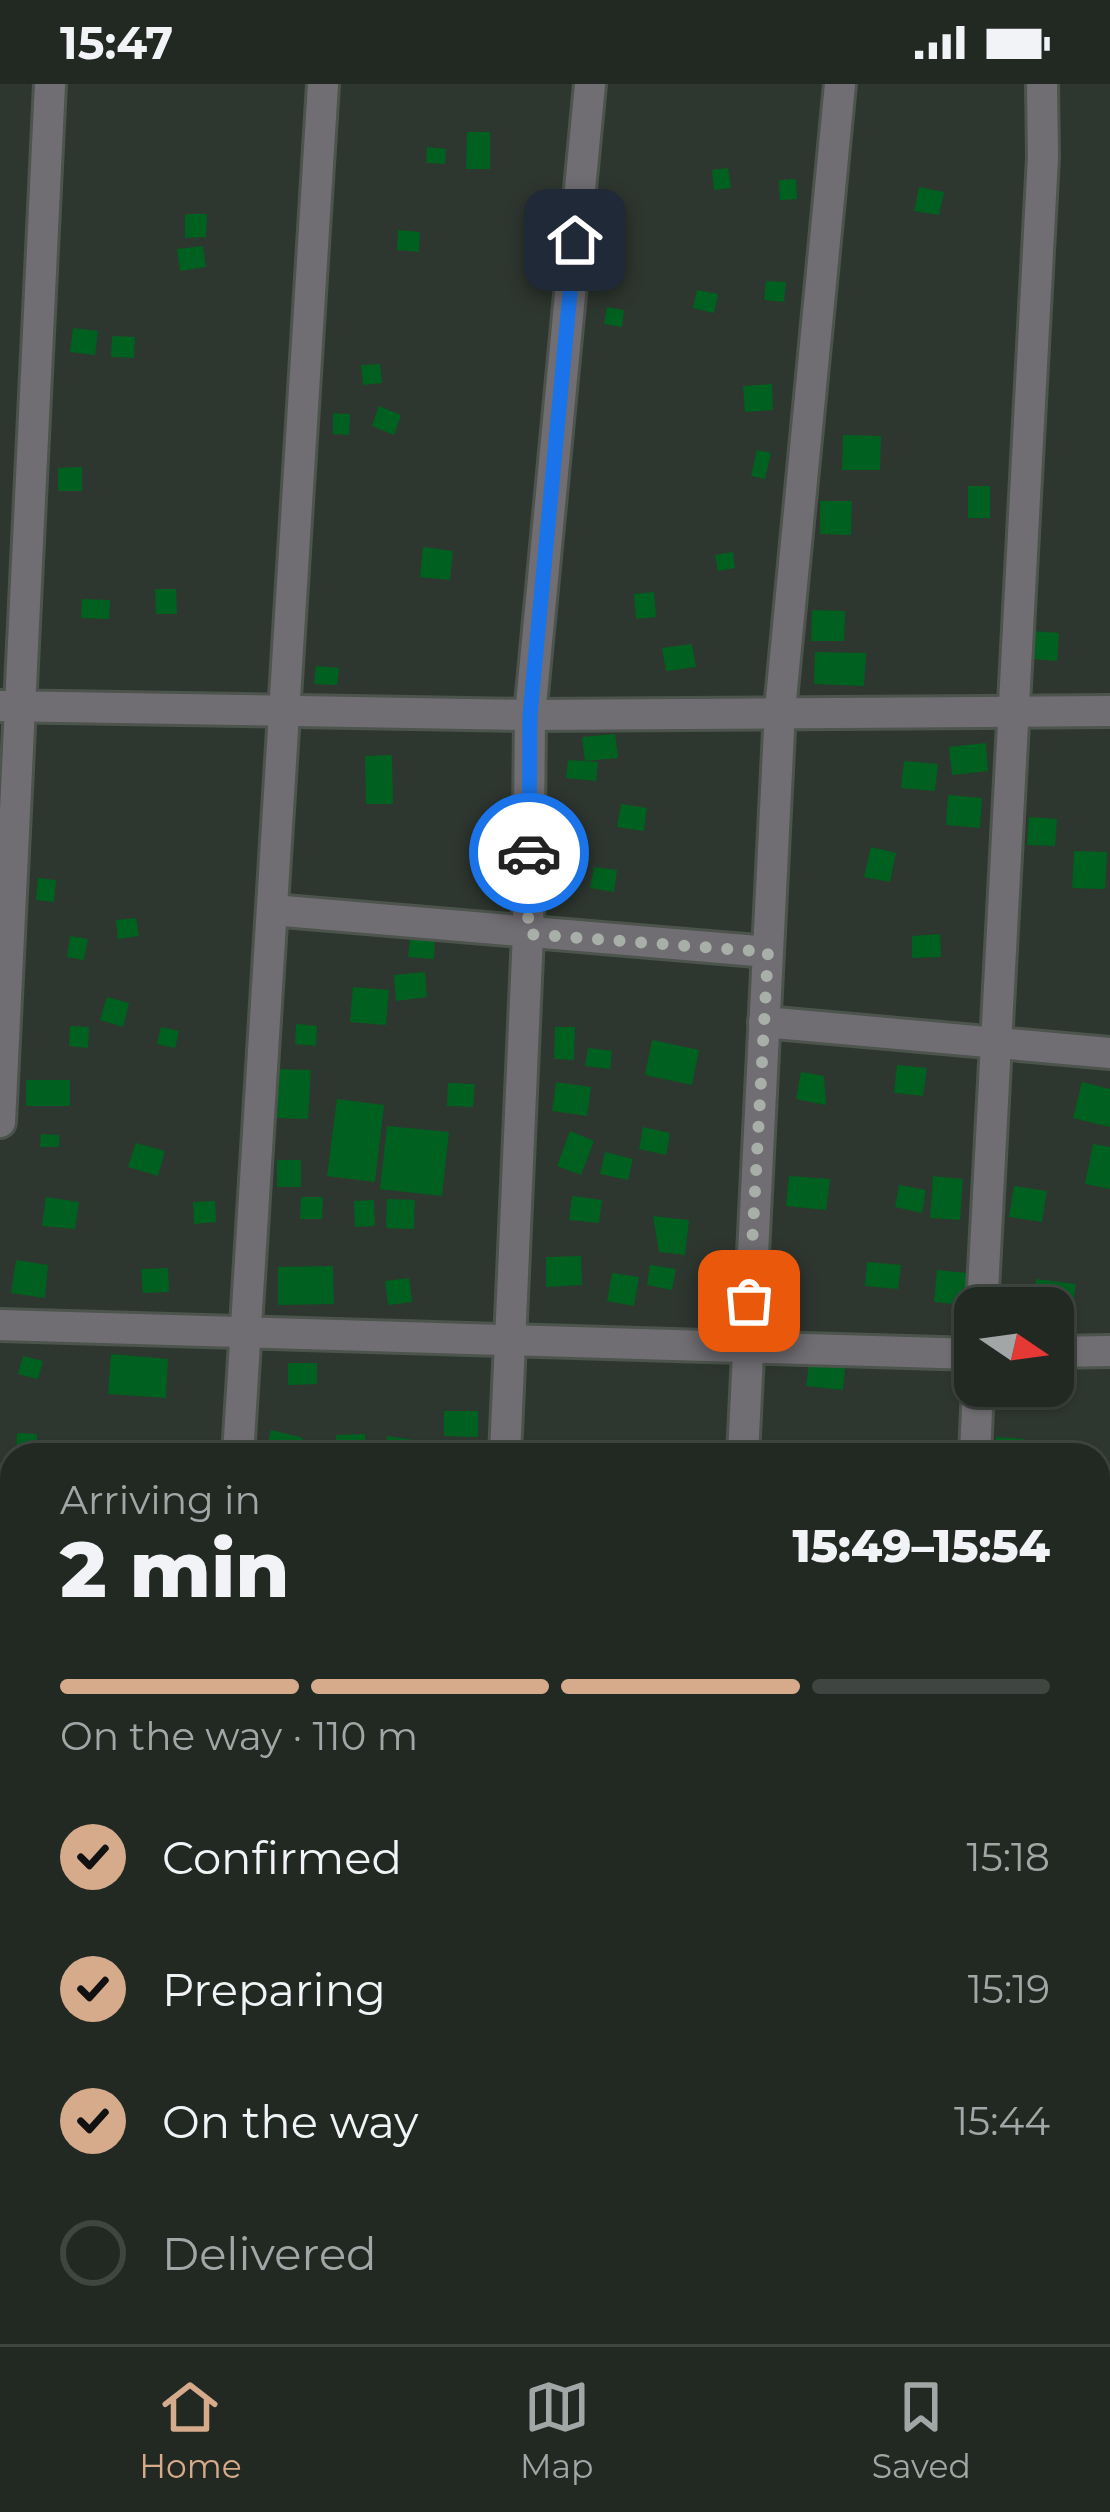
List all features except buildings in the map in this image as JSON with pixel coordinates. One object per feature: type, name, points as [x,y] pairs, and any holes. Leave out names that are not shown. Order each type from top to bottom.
[{"type":"street","points":[[0,1122],[10,706],[50,84]]},
{"type":"street","points":[[238,1443],[322,84]]},
{"type":"street","points":[[506,1443],[528,934],[530,715],[590,84]]},
{"type":"street","points":[[743,1443],[780,710],[840,84]]},
{"type":"street","points":[[983,1287],[1043,157],[1042,84]]},
{"type":"street","points":[[10,706],[530,715],[1110,711]]},
{"type":"street","points":[[272,910],[768,952]]},
{"type":"street","points":[[764,1022],[1110,1053]]},
{"type":"street","points":[[0,1325],[954,1353]]},
{"type":"street","points":[[1074,1352],[1110,1351]]},
{"type":"street","points":[[975,1443],[977,1407]]},
{"type":"way so far","points":[[529,853],[528,934],[768,952],[749,1301]]},
{"type":"route","points":[[529,853],[530,715],[575,240]]}]
